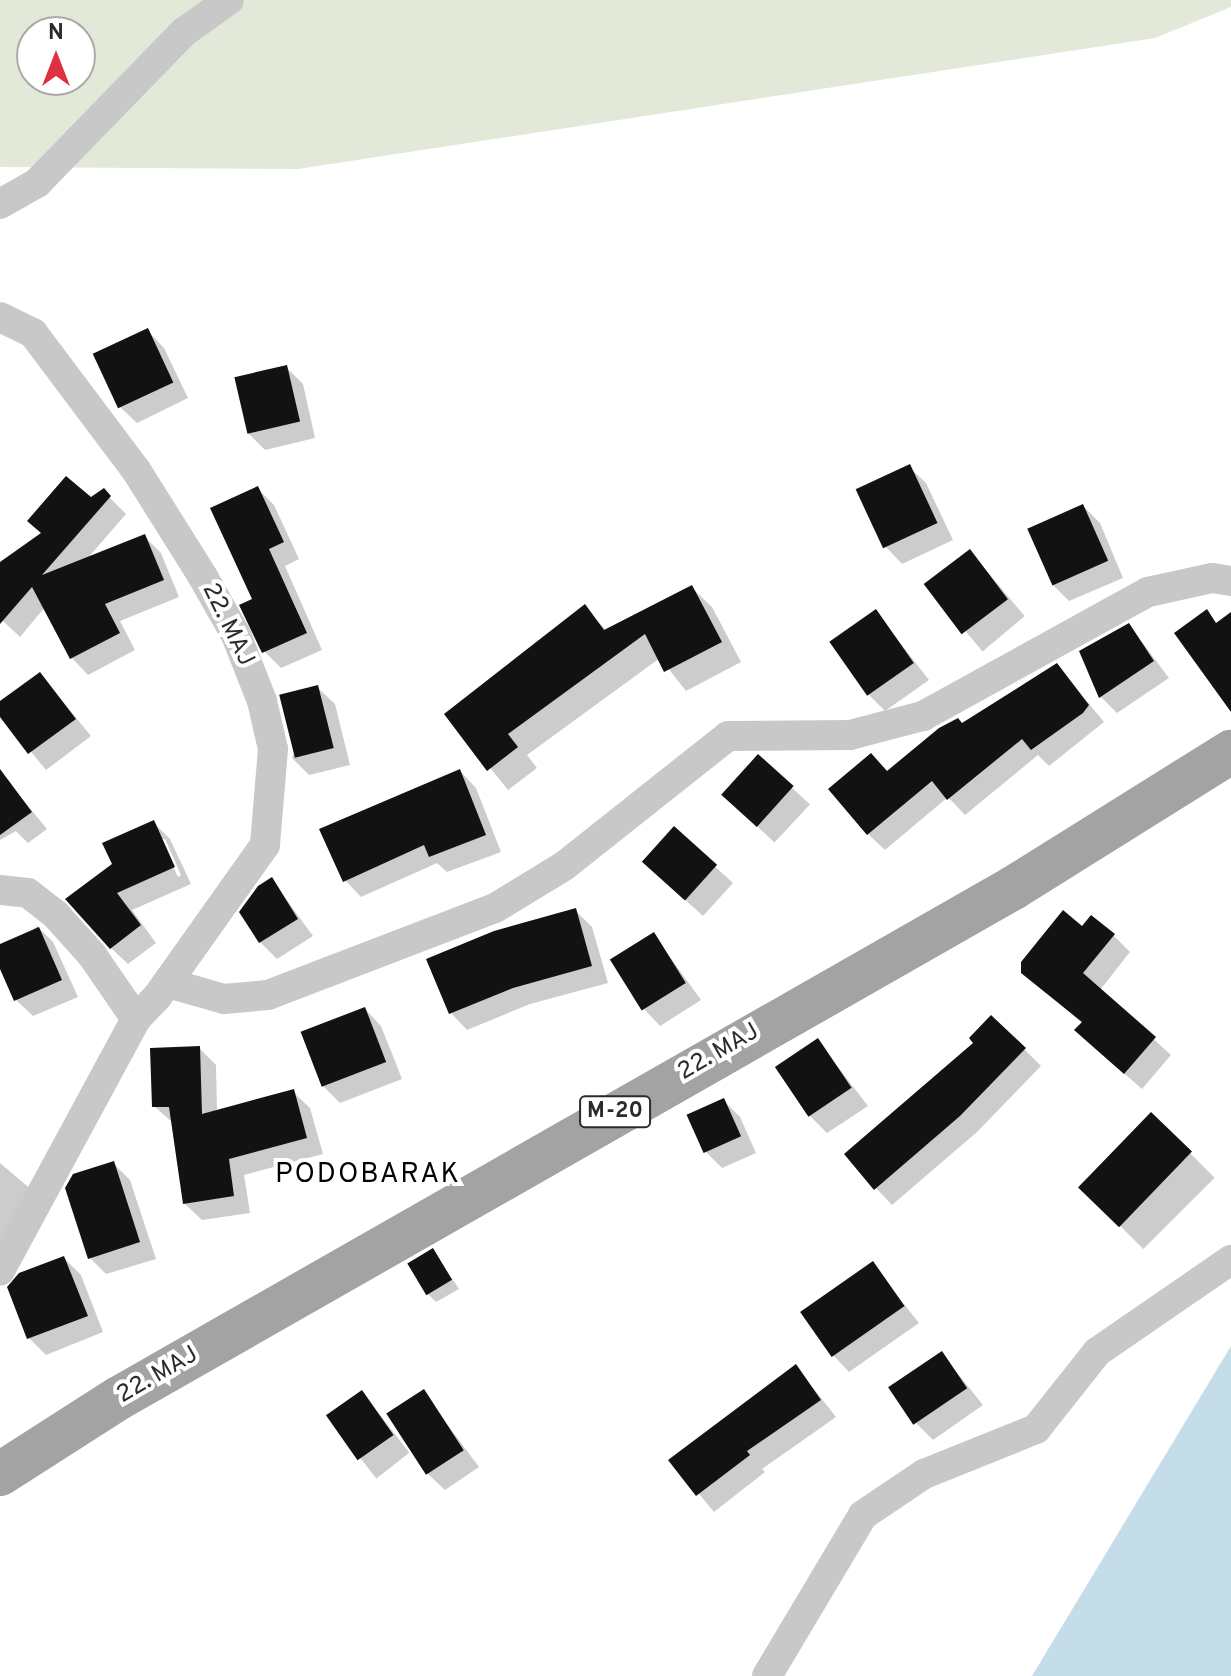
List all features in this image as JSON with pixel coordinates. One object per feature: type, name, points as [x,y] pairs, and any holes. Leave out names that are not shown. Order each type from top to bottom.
[{"type":"main road","name":"22. MAJ","points":[[0,1474],[160,1374],[1013,888],[1231,752]]},
{"type":"street","points":[[0,204],[37,183],[184,32],[229,0]]},
{"type":"street","name":"22. MAJ","points":[[0,317],[33,333],[136,470],[203,577],[241,648],[273,749],[265,845],[168,983],[136,1019],[0,1271]]},
{"type":"street","points":[[168,983],[224,999],[268,995],[495,908],[564,866],[728,736],[850,735],[923,716],[1148,592],[1212,578],[1231,581]]},
{"type":"street","points":[[0,890],[28,893],[56,915],[92,955],[136,1019]]},
{"type":"street","points":[[767,1676],[863,1515],[924,1474],[1036,1429],[1097,1352],[1231,1260]]},
{"type":"green space","points":[[0,0],[1231,0],[1231,7],[1155,38],[298,169],[0,167]]},
{"type":"water","points":[[1231,1346],[1231,1676],[1032,1676]]},
{"type":"building","points":[[148,328],[173,382],[118,408],[93,354]]},
{"type":"building","points":[[287,365],[300,422],[247,434],[234,377]]},
{"type":"building","points":[[910,464],[937,523],[883,548],[856,489]]},
{"type":"building","points":[[66,476],[91,497],[104,488],[111,496],[42,575],[145,534],[164,580],[105,604],[120,633],[70,659],[32,587],[0,624],[0,562],[41,533],[27,521]]},
{"type":"building","points":[[258,486],[284,542],[269,549],[307,633],[262,653],[239,605],[252,599],[210,508]]},
{"type":"building","points":[[1083,504],[1108,561],[1052,585],[1027,529]]},
{"type":"building","points":[[970,549],[1008,599],[962,634],[924,584]]},
{"type":"building","points":[[692,585],[722,642],[664,672],[645,634],[508,734],[518,747],[487,771],[444,714],[585,604],[604,630]]},
{"type":"building","points":[[876,609],[914,663],[867,696],[829,642]]},
{"type":"building","points":[[1207,609],[1216,623],[1231,612],[1231,712],[1174,633]]},
{"type":"building","points":[[1129,623],[1154,661],[1099,698],[1079,651]]},
{"type":"building","points":[[1057,663],[1089,705],[1083,713],[1031,750],[1022,739],[947,800],[932,781],[867,835],[828,789],[871,753],[887,771],[939,728],[958,718],[962,723]]},
{"type":"building","points":[[40,672],[76,719],[28,754],[0,717],[0,701]]},
{"type":"building","points":[[318,685],[334,748],[295,758],[279,695]]},
{"type":"building","points":[[758,754],[794,786],[757,827],[721,795]]},
{"type":"building","points":[[0,769],[32,812],[0,835]]},
{"type":"building","points":[[460,769],[486,835],[429,857],[424,845],[343,882],[319,829]]},
{"type":"building","points":[[154,820],[175,867],[117,893],[141,925],[110,949],[65,899],[112,864],[102,843]]},
{"type":"building","points":[[674,826],[717,865],[685,900],[642,862]]},
{"type":"building","points":[[272,877],[298,919],[259,943],[239,912],[258,886]]},
{"type":"building","points":[[576,908],[592,966],[513,988],[449,1014],[426,959],[494,931]]},
{"type":"building","points":[[1063,910],[1082,926],[1091,915],[1115,934],[1083,973],[1156,1037],[1124,1074],[1074,1030],[1082,1022],[1021,973],[1021,962]]},
{"type":"building","points":[[39,927],[62,980],[14,1001],[0,969],[0,944]]},
{"type":"building","points":[[654,932],[686,983],[642,1010],[610,960]]},
{"type":"building","points":[[365,1007],[386,1062],[322,1087],[301,1032]]},
{"type":"building","points":[[991,1015],[1026,1048],[960,1116],[874,1190],[844,1154],[973,1043],[969,1038]]},
{"type":"building","points":[[818,1038],[852,1088],[808,1117],[775,1067]]},
{"type":"building","points":[[200,1046],[202,1114],[294,1089],[307,1138],[229,1159],[234,1196],[183,1204],[169,1107],[152,1107],[150,1048]]},
{"type":"building","points":[[724,1098],[741,1136],[704,1153],[687,1115]]},
{"type":"building","points":[[1151,1112],[1192,1152],[1119,1227],[1078,1188]]},
{"type":"building","points":[[114,1161],[140,1242],[88,1259],[65,1188],[73,1174]]},
{"type":"building","points":[[433,1248],[452,1280],[426,1295],[407,1263]]},
{"type":"building","points":[[64,1256],[88,1316],[27,1339],[7,1287],[19,1273]]},
{"type":"building","points":[[873,1261],[905,1306],[832,1357],[800,1312]]},
{"type":"building","points":[[942,1351],[967,1388],[913,1425],[888,1387]]},
{"type":"building","points":[[796,1364],[821,1400],[747,1451],[750,1455],[696,1496],[668,1460]]},
{"type":"building","points":[[424,1389],[464,1450],[426,1475],[386,1414]]},
{"type":"building","points":[[362,1390],[394,1435],[358,1460],[326,1415]]},
{"type":"district","name":"PODOBARAK","points":[[368,1175]]}]
